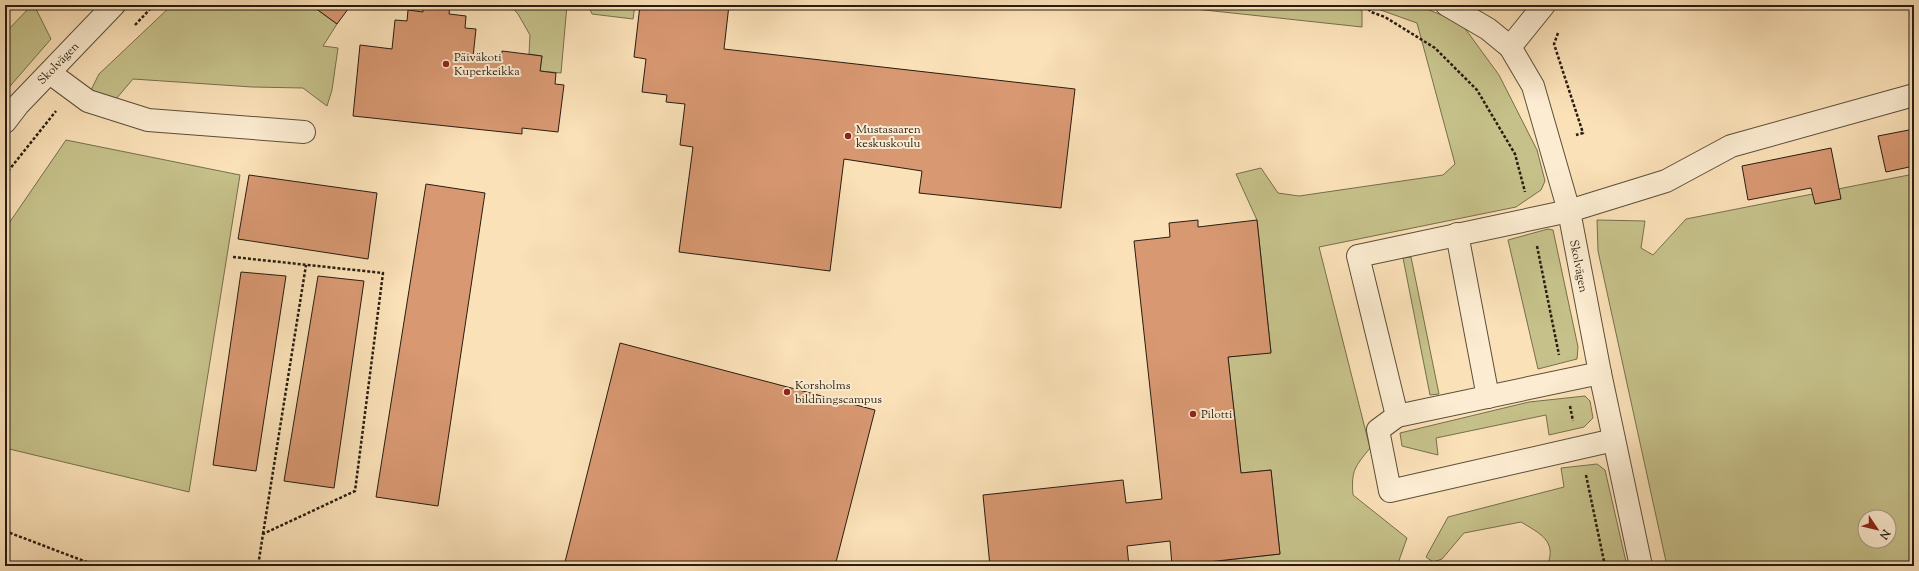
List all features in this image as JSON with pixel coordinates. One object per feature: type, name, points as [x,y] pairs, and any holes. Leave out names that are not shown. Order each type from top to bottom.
[{"type":"street","name":"Skolvägen","points":[[1447,5],[1488,29],[1510,47],[1533,86],[1569,211],[1600,373],[1641,566]]},
{"type":"street","points":[[1510,47],[1544,5]]},
{"type":"street","name":"Skolvägen","points":[[5,122],[18,105],[50,73],[104,8]]},
{"type":"street","points":[[50,73],[88,101],[148,120],[304,132]]},
{"type":"street","points":[[1397,416],[1358,256],[1569,211],[1666,181],[1731,146],[1914,95]]},
{"type":"street","points":[[1457,234],[1488,397]]},
{"type":"street","points":[[1600,373],[1397,416],[1378,430],[1390,492],[1614,440]]},
{"type":"path","points":[[1365,5],[1371,12],[1385,17],[1435,48],[1477,90],[1515,154],[1532,219],[1564,380],[1605,566]]},
{"type":"path","points":[[233,257],[383,273],[355,491],[263,534]]},
{"type":"path","points":[[258,566],[306,264]]},
{"type":"path","points":[[5,531],[97,566]]},
{"type":"shaded area","points":[[32,5],[34,5],[51,39],[5,92],[5,33]]},
{"type":"shaded area","points":[[172,5],[311,5],[337,24],[323,46],[338,48],[332,90],[327,106],[303,88],[252,87],[133,79],[116,99],[91,90],[99,74]]},
{"type":"shaded area","points":[[510,5],[567,5],[561,73],[540,71],[542,56],[529,54],[530,35],[518,14]]},
{"type":"shaded area","points":[[588,5],[635,5],[633,19],[592,14]]},
{"type":"shaded area","points":[[1158,5],[1354,5],[1362,11],[1362,27]]},
{"type":"shaded area","points":[[1374,5],[1417,5],[1461,23],[1499,75],[1537,150],[1545,181],[1541,190],[1516,207],[1319,247],[1370,448],[1355,469],[1353,495],[1407,538],[1397,566],[1175,566],[1280,554],[1271,470],[1241,473],[1228,357],[1271,352],[1257,220],[1236,174],[1261,168],[1278,193],[1299,196],[1443,175],[1455,164],[1417,23],[1375,8]]},
{"type":"shaded area","points":[[66,140],[240,175],[189,492],[5,448],[5,229]]},
{"type":"shaded area","points":[[1914,174],[1914,566],[1667,566],[1598,251],[1597,220],[1645,221],[1641,248],[1653,255],[1686,219]]},
{"type":"shaded area","points":[[1548,229],[1553,230],[1578,347],[1577,359],[1538,369],[1508,240]]},
{"type":"shaded area","points":[[1411,257],[1439,394],[1430,395],[1403,258]]},
{"type":"shaded area","points":[[1585,396],[1590,401],[1593,418],[1584,427],[1549,435],[1546,415],[1436,438],[1438,455],[1402,446],[1400,433],[1529,402]]},
{"type":"shaded area","points":[[1597,464],[1605,470],[1627,566],[1547,566],[1550,557],[1548,544],[1540,534],[1521,522],[1464,533],[1442,559],[1433,562],[1426,557],[1448,517],[1564,487],[1561,468]]},
{"type":"building","points":[[311,5],[351,5],[337,24]]},
{"type":"building","points":[[423,5],[450,5],[449,14],[466,16],[465,28],[476,29],[473,57],[501,60],[502,51],[542,56],[540,71],[556,73],[555,84],[564,85],[558,132],[522,128],[522,134],[353,116],[360,45],[392,49],[395,20],[407,21],[408,10],[423,12]]},
{"type":"building","points":[[640,5],[729,5],[724,49],[1075,89],[1061,208],[919,193],[922,171],[844,159],[830,271],[679,252],[693,147],[680,145],[685,104],[666,102],[667,95],[642,92],[646,59],[634,57]]},
{"type":"building","points":[[1914,129],[1914,166],[1886,172],[1878,136]]},
{"type":"building","points":[[1831,148],[1841,199],[1815,204],[1811,188],[1748,200],[1742,166]]},
{"type":"building","points":[[249,175],[377,193],[368,259],[238,239]]},
{"type":"building","points":[[426,184],[485,193],[438,506],[376,497]]},
{"type":"building","name":"Pilotti","points":[[1198,220],[1198,227],[1257,220],[1271,353],[1228,357],[1241,473],[1271,470],[1280,554],[1172,566],[1170,541],[1127,546],[1129,566],[990,566],[983,495],[1123,480],[1126,503],[1162,499],[1134,241],[1170,237],[1169,223]]},
{"type":"building","points":[[241,272],[286,276],[256,471],[213,465]]},
{"type":"building","points":[[318,276],[364,281],[334,488],[284,481]]},
{"type":"building","points":[[620,343],[875,410],[835,566],[564,566]]},
{"type":"place","name":"Päiväkoti Kuperkeikka","points":[[446,64]]},
{"type":"place","name":"Mustasaaren keskuskoulu","points":[[848,136]]},
{"type":"place","name":"Korsholms bildningscampus","points":[[787,392]]},
{"type":"place","name":"Pilotti","points":[[1193,414]]}]
